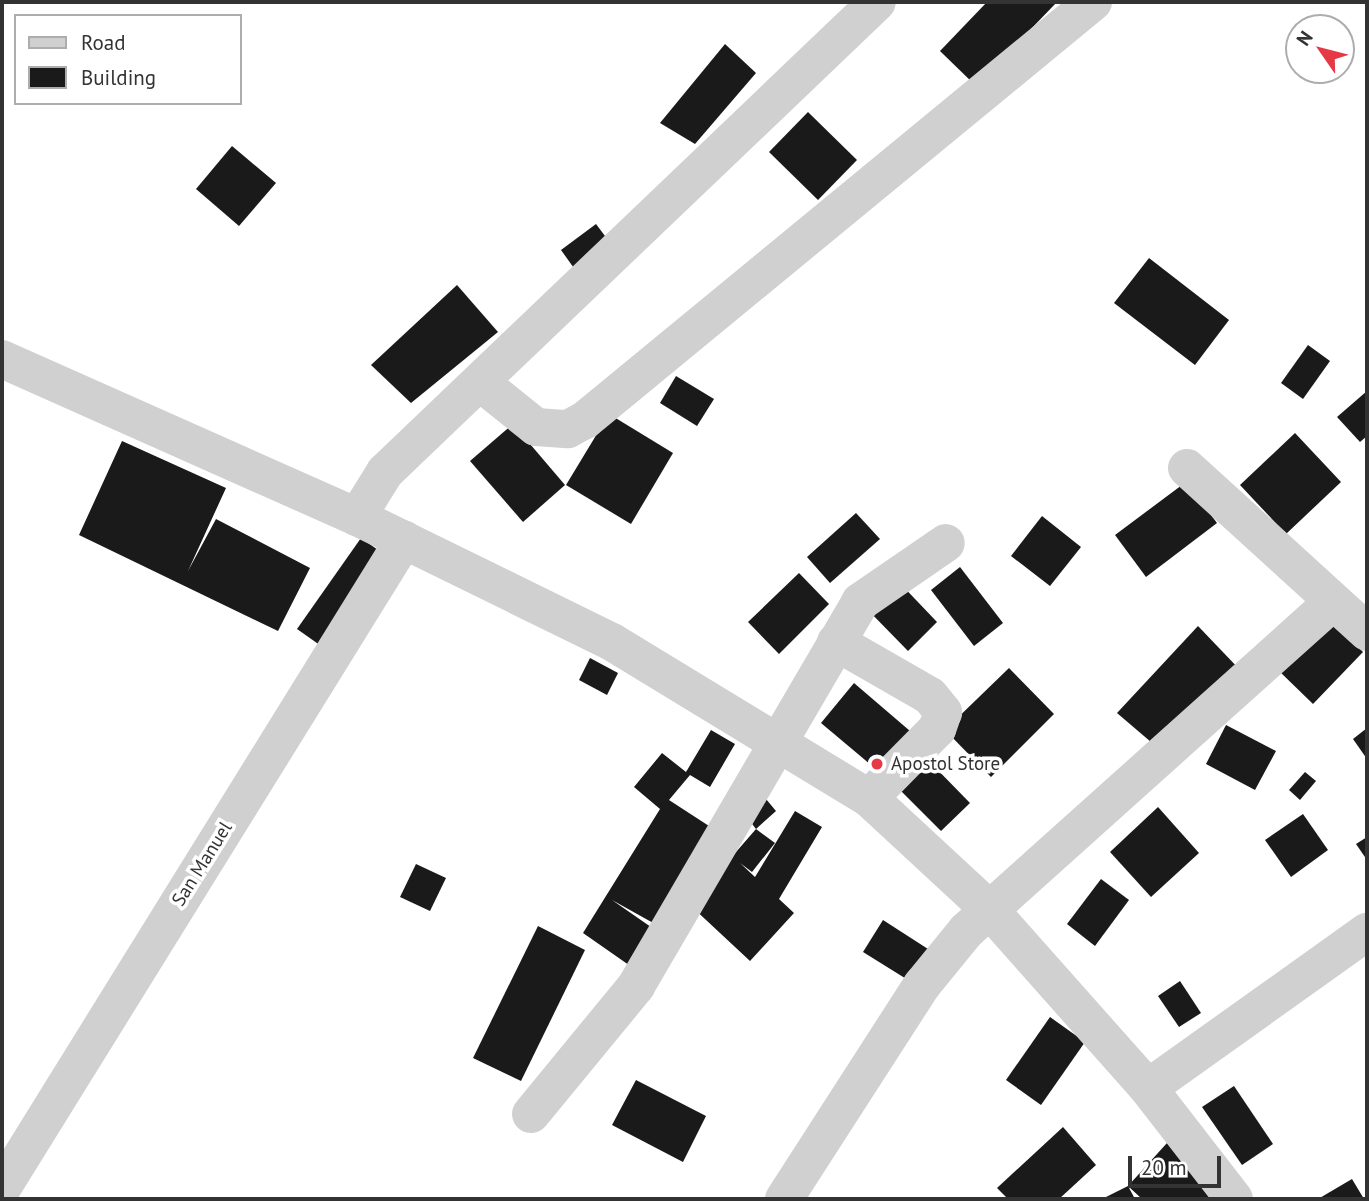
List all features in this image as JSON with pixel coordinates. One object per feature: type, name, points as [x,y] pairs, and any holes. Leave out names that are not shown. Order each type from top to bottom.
[{"type":"street","points":[[357,517],[385,472],[877,2]]},
{"type":"street","points":[[481,383],[536,427],[552,431],[585,420],[1093,2]]},
{"type":"street","points":[[2,359],[357,517],[623,648],[779,740],[869,798],[989,909],[1148,1088],[1234,1199]]},
{"type":"street","points":[[1187,468],[1367,632]]},
{"type":"street","name":"San Manuel","points":[[2,1188],[404,540]]},
{"type":"street","points":[[531,1114],[636,986],[836,642],[875,588],[946,542]]},
{"type":"street","points":[[784,1199],[922,985],[989,909],[1333,602]]},
{"type":"street","points":[[836,642],[930,696],[943,712],[937,729],[869,798]]},
{"type":"street","points":[[1148,1088],[1367,932]]},
{"type":"building","points":[[987,2],[1057,2],[976,86],[940,51]]},
{"type":"building","points":[[725,44],[756,73],[695,144],[660,123]]},
{"type":"building","points":[[808,112],[857,160],[818,200],[769,152]]},
{"type":"building","points":[[232,146],[276,183],[239,226],[196,189]]},
{"type":"building","points":[[596,224],[617,252],[581,278],[561,250]]},
{"type":"building","points":[[1149,258],[1229,320],[1195,365],[1114,303]]},
{"type":"building","points":[[457,285],[498,332],[411,403],[371,365]]},
{"type":"building","points":[[1308,345],[1330,361],[1303,399],[1281,383]]},
{"type":"building","points":[[676,376],[714,399],[697,426],[660,403]]},
{"type":"building","points":[[1367,391],[1367,436],[1360,442],[1337,417]]},
{"type":"building","points":[[609,414],[673,453],[631,524],[566,485]]},
{"type":"building","points":[[513,424],[565,485],[523,522],[470,461]]},
{"type":"building","points":[[1295,433],[1341,482],[1286,534],[1240,485]]},
{"type":"building","points":[[122,441],[226,488],[188,571],[216,519],[310,568],[278,631],[79,535]]},
{"type":"building","points":[[1186,482],[1217,523],[1146,577],[1115,535]]},
{"type":"building","points":[[856,513],[880,539],[830,583],[807,557]]},
{"type":"building","points":[[1042,516],[1081,547],[1050,586],[1011,556]]},
{"type":"building","points":[[361,538],[388,557],[324,648],[297,629]]},
{"type":"building","points":[[960,567],[1003,623],[974,646],[931,590]]},
{"type":"building","points":[[799,573],[829,604],[779,654],[748,622]]},
{"type":"building","points":[[895,578],[937,622],[908,651],[865,607]]},
{"type":"building","points":[[1328,617],[1363,652],[1313,704],[1277,669]]},
{"type":"building","points":[[1198,626],[1242,672],[1165,754],[1117,713]]},
{"type":"building","points":[[590,658],[618,673],[607,695],[579,680]]},
{"type":"building","points":[[1009,668],[1054,714],[991,777],[945,730]]},
{"type":"building","points":[[854,683],[910,731],[877,770],[821,723]]},
{"type":"building","points":[[1226,725],[1276,751],[1255,790],[1206,764]]},
{"type":"building","points":[[1367,728],[1367,759],[1353,739]]},
{"type":"building","points":[[711,730],[735,744],[710,787],[690,775],[669,800],[709,826],[655,924],[612,900],[661,934],[636,970],[583,933],[660,809],[634,787],[662,753],[686,772]]},
{"type":"building","points":[[927,759],[970,803],[941,831],[898,788]]},
{"type":"building","points":[[1305,772],[1316,781],[1300,800],[1289,790]]},
{"type":"building","points":[[766,799],[776,811],[756,829],[746,816]]},
{"type":"building","points":[[1158,807],[1199,853],[1151,897],[1110,852]]},
{"type":"building","points":[[795,811],[822,827],[779,899],[794,913],[750,961],[690,905],[756,829],[775,843],[752,872],[740,863],[755,877]]},
{"type":"building","points":[[1303,814],[1328,850],[1291,877],[1265,840]]},
{"type":"building","points":[[1367,837],[1367,860],[1356,844]]},
{"type":"building","points":[[416,864],[446,878],[430,911],[400,897]]},
{"type":"building","points":[[1101,879],[1129,900],[1095,946],[1067,924]]},
{"type":"building","points":[[883,920],[928,949],[908,980],[863,952]]},
{"type":"building","points":[[538,926],[585,950],[521,1081],[473,1058]]},
{"type":"building","points":[[1180,981],[1201,1013],[1179,1027],[1158,996]]},
{"type":"building","points":[[1050,1017],[1085,1042],[1041,1105],[1006,1080]]},
{"type":"building","points":[[636,1080],[706,1116],[683,1162],[612,1125]]},
{"type":"building","points":[[1234,1086],[1273,1144],[1242,1165],[1202,1107]]},
{"type":"building","points":[[1063,1127],[1096,1165],[1059,1199],[1008,1199],[997,1188]]},
{"type":"building","points":[[1167,1143],[1216,1199],[1142,1199],[1128,1186]]},
{"type":"building","points":[[1352,1179],[1364,1199],[1318,1199]]},
{"type":"building","points":[[1128,1186],[1135,1199],[1102,1199]]},
{"type":"place","name":"Apostol Store","points":[[877,764]]}]
